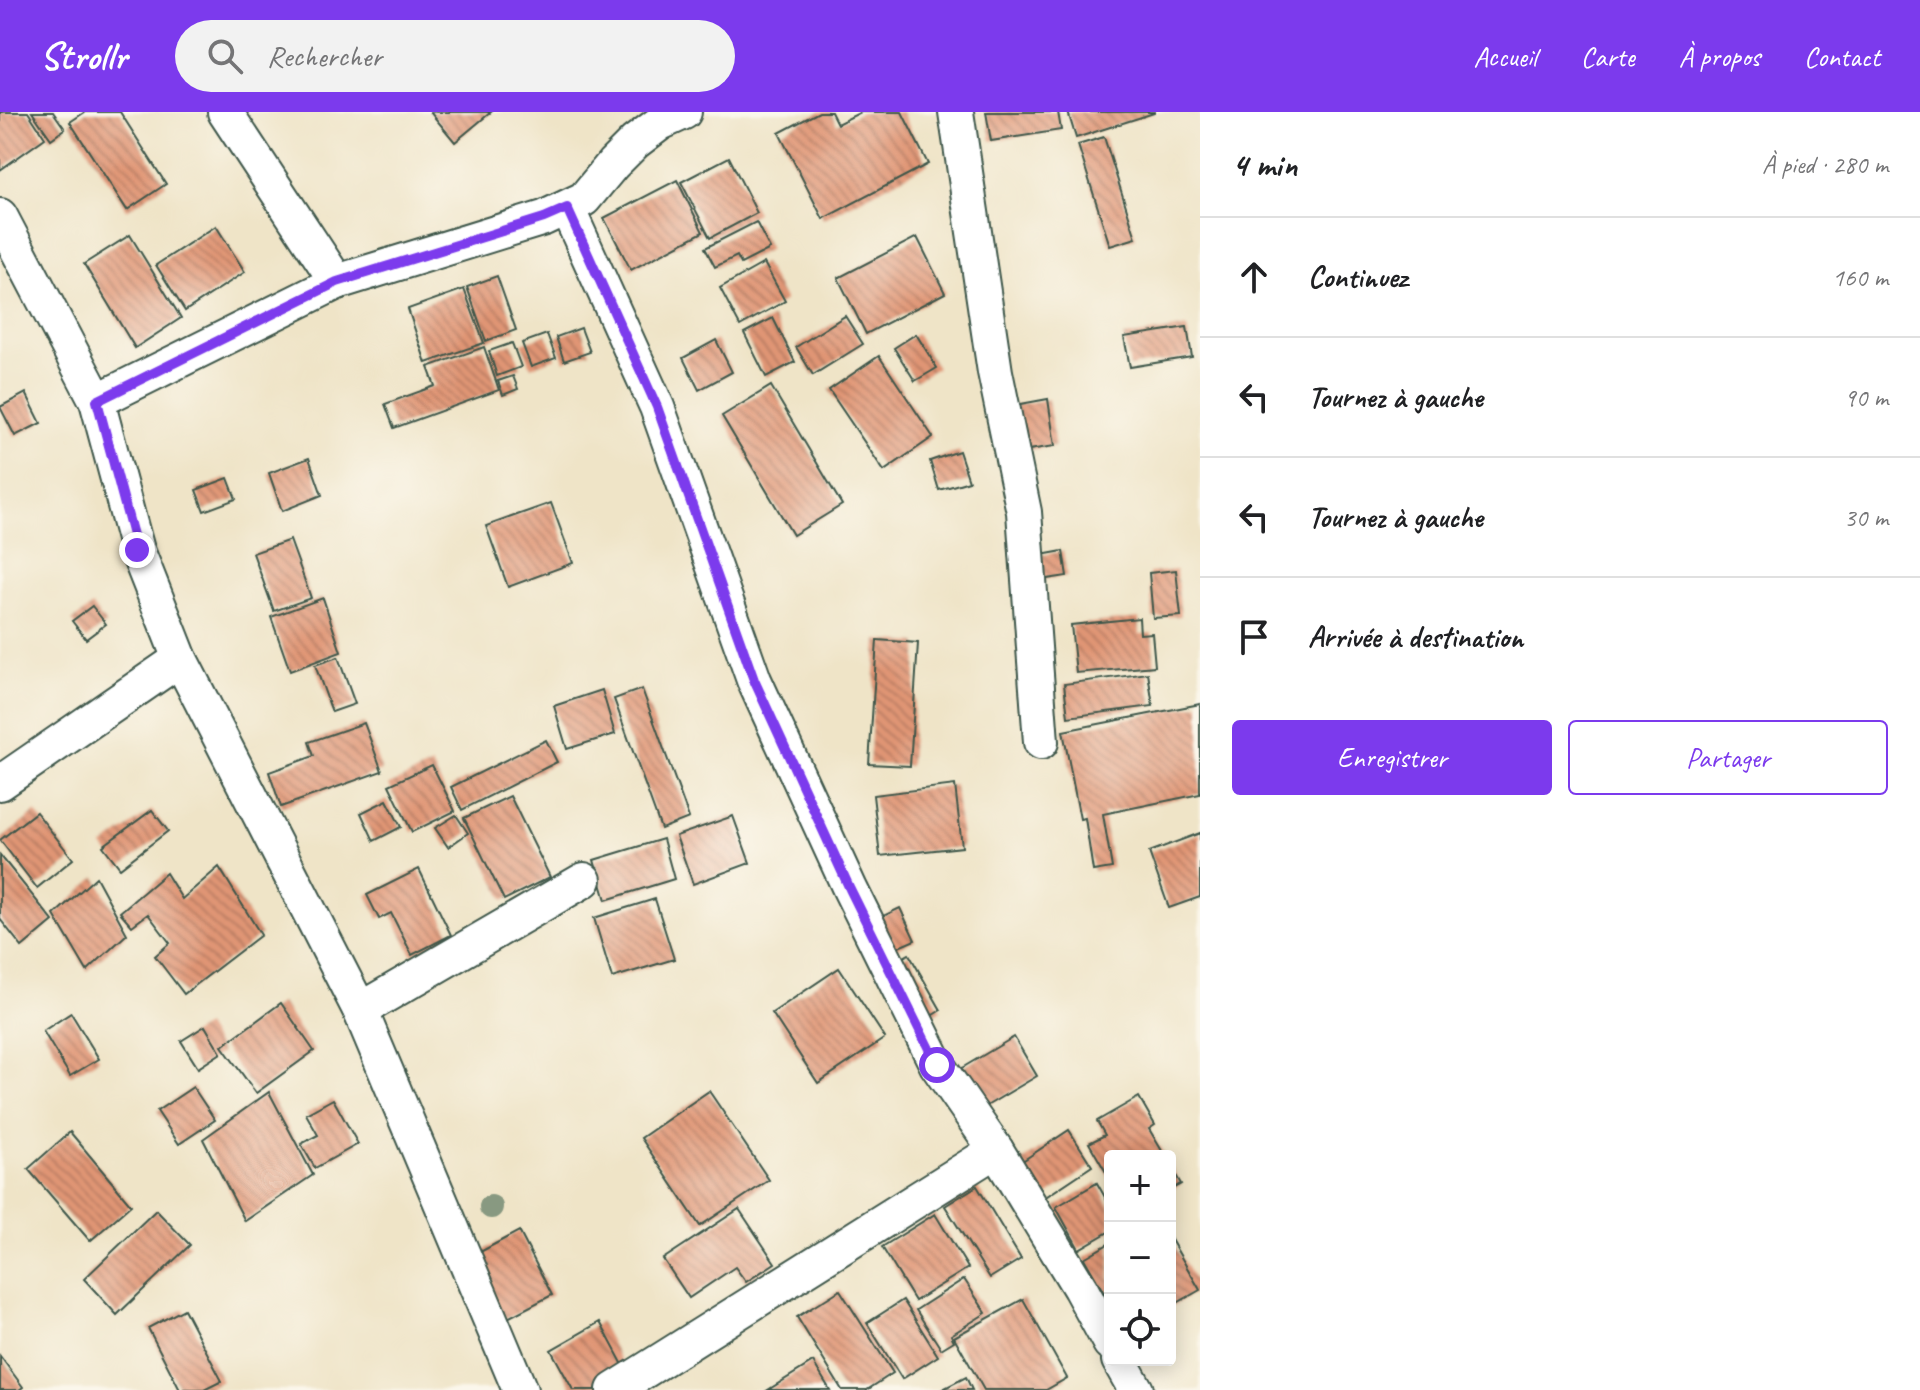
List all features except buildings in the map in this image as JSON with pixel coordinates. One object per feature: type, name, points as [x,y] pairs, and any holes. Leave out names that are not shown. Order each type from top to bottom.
[{"type":"street","points":[[225,112],[337,282]]},
{"type":"street","points":[[97,401],[337,282],[544,218],[567,208],[584,199],[635,142],[660,123],[684,112]]},
{"type":"street","points":[[956,112],[995,372],[1024,512],[1041,742]]},
{"type":"street","points":[[567,208],[657,407],[754,680],[850,889],[937,1065],[996,1150],[1104,1332]]},
{"type":"street","points":[[0,216],[97,401],[137,550],[180,659],[360,1010],[520,1390]]},
{"type":"street","points":[[0,783],[180,659]]},
{"type":"street","points":[[360,1010],[584,880]]},
{"type":"street","points":[[614,1390],[996,1150]]},
{"type":"route","points":[[137,550],[97,401],[337,282],[544,218],[567,208],[657,407],[754,680],[850,889],[937,1065]]}]
